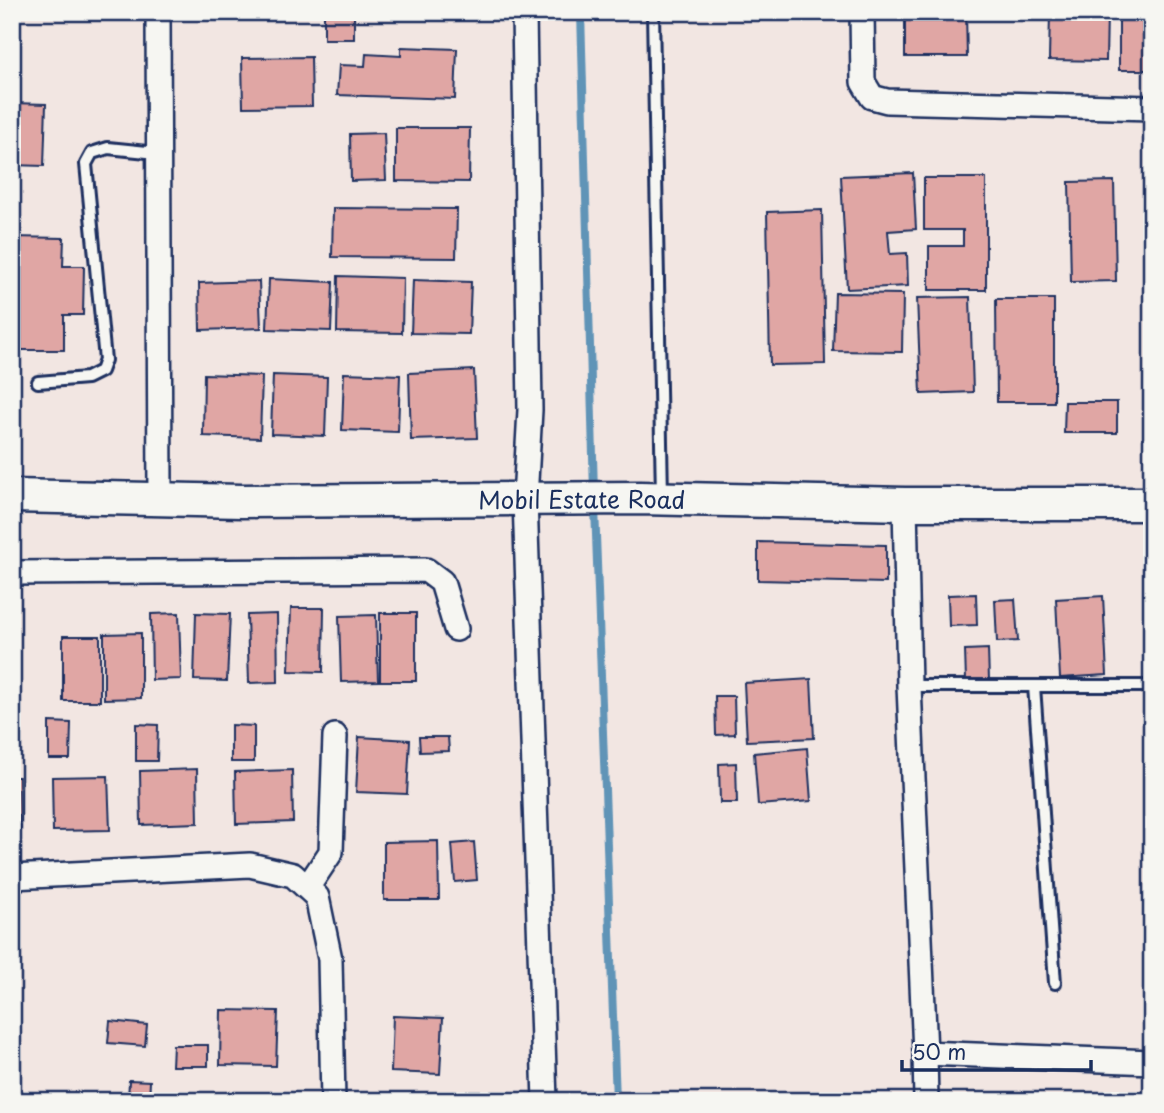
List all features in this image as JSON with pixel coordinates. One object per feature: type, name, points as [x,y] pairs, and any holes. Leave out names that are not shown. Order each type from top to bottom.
[{"type":"main road","name":"Mobil Estate Road","points":[[12,496],[160,499],[651,498],[905,504],[1152,504]]},
{"type":"street","points":[[158,12],[160,499]]},
{"type":"street","points":[[524,12],[530,410],[525,499],[545,1101]]},
{"type":"street","points":[[862,12],[863,82],[872,97],[887,101],[1152,108]]},
{"type":"street","points":[[905,504],[909,686],[926,1101]]},
{"type":"street","points":[[12,573],[426,570],[442,582],[456,629]]},
{"type":"street","points":[[307,888],[331,852],[335,736]]},
{"type":"street","points":[[12,877],[250,865],[293,875],[317,897],[330,960],[333,1101]]},
{"type":"street","points":[[925,1053],[1152,1062]]},
{"type":"lane","points":[[651,498],[653,12]]},
{"type":"lane","points":[[38,382],[87,377],[101,371],[105,360],[86,164],[92,153],[108,148],[157,153]]},
{"type":"lane","points":[[909,686],[1152,686]]},
{"type":"lane","points":[[1034,686],[1055,983]]},
{"type":"building","points":[[324,12],[354,12],[354,39],[324,39]]},
{"type":"building","points":[[905,12],[966,12],[967,57],[905,57]]},
{"type":"building","points":[[1050,12],[1107,12],[1106,61],[1049,60]]},
{"type":"building","points":[[1119,12],[1152,12],[1152,70],[1119,70]]},
{"type":"building","points":[[401,47],[457,49],[455,99],[337,95],[339,65],[365,66],[366,54],[401,56]]},
{"type":"building","points":[[311,57],[312,106],[243,107],[242,58]]},
{"type":"building","points":[[12,103],[46,104],[44,166],[12,165]]},
{"type":"building","points":[[396,128],[470,128],[469,182],[396,181]]},
{"type":"building","points":[[384,133],[386,180],[351,181],[350,134]]},
{"type":"building","points":[[913,173],[916,229],[888,231],[890,254],[907,253],[908,286],[847,289],[841,176]]},
{"type":"building","points":[[924,178],[986,178],[986,290],[929,290],[929,246],[963,246],[963,230],[924,230]]},
{"type":"building","points":[[1114,181],[1116,281],[1071,282],[1069,182]]},
{"type":"building","points":[[333,208],[457,209],[456,258],[332,257]]},
{"type":"building","points":[[822,210],[825,364],[770,365],[767,212]]},
{"type":"building","points":[[12,237],[64,238],[63,266],[84,266],[83,315],[64,315],[64,350],[12,350],[12,308],[19,308],[20,288],[12,288]]},
{"type":"building","points":[[338,276],[403,278],[402,333],[337,332]]},
{"type":"building","points":[[269,279],[333,282],[331,331],[267,329]]},
{"type":"building","points":[[413,280],[471,282],[469,334],[411,333]]},
{"type":"building","points":[[259,281],[261,328],[200,330],[199,283]]},
{"type":"building","points":[[12,288],[20,288],[19,308],[12,308]]},
{"type":"building","points":[[835,293],[903,294],[902,352],[833,351]]},
{"type":"building","points":[[970,297],[973,392],[921,394],[917,298]]},
{"type":"building","points":[[996,299],[1054,299],[1054,402],[997,402]]},
{"type":"building","points":[[474,370],[477,438],[411,440],[409,373]]},
{"type":"building","points":[[344,373],[400,375],[398,432],[342,430]]},
{"type":"building","points":[[204,374],[262,376],[260,438],[203,436]]},
{"type":"building","points":[[273,375],[327,377],[325,436],[271,434]]},
{"type":"building","points":[[1065,402],[1117,402],[1117,433],[1064,433]]},
{"type":"building","points":[[758,542],[886,545],[886,583],[758,580]]},
{"type":"building","points":[[976,594],[977,625],[949,626],[948,595]]},
{"type":"building","points":[[1103,596],[1107,675],[1060,678],[1056,599]]},
{"type":"building","points":[[1015,599],[1018,641],[997,642],[995,600]]},
{"type":"building","points":[[291,608],[324,608],[323,672],[289,671]]},
{"type":"building","points":[[179,613],[181,679],[152,680],[151,614]]},
{"type":"building","points":[[196,613],[230,614],[227,681],[194,680]]},
{"type":"building","points":[[380,613],[416,613],[416,681],[380,681]]},
{"type":"building","points":[[277,614],[278,682],[249,683],[247,615]]},
{"type":"building","points":[[376,615],[378,681],[341,682],[339,616]]},
{"type":"building","points":[[141,633],[141,698],[104,699],[104,634]]},
{"type":"building","points":[[63,636],[100,636],[100,701],[63,701]]},
{"type":"building","points":[[988,649],[989,680],[966,681],[965,650]]},
{"type":"building","points":[[811,679],[814,738],[747,741],[744,683]]},
{"type":"building","points":[[715,696],[734,696],[735,734],[716,735]]},
{"type":"building","points":[[49,722],[71,723],[70,759],[49,759]]},
{"type":"building","points":[[136,724],[158,725],[157,761],[136,761]]},
{"type":"building","points":[[231,725],[254,726],[254,762],[231,762]]},
{"type":"building","points":[[359,737],[410,740],[407,794],[356,792]]},
{"type":"building","points":[[419,737],[448,737],[449,751],[420,752]]},
{"type":"building","points":[[807,748],[811,801],[758,805],[754,753]]},
{"type":"building","points":[[736,763],[737,803],[720,803],[719,764]]},
{"type":"building","points":[[197,769],[198,823],[141,825],[140,771]]},
{"type":"building","points":[[292,770],[293,822],[236,824],[235,772]]},
{"type":"building","points":[[108,776],[110,830],[53,831],[52,777]]},
{"type":"building","points":[[12,777],[19,777],[20,830],[12,831]]},
{"type":"building","points":[[438,841],[439,900],[384,900],[384,842]]},
{"type":"building","points":[[474,842],[477,880],[455,882],[452,844]]},
{"type":"building","points":[[221,1010],[278,1011],[276,1066],[220,1065]]},
{"type":"building","points":[[393,1016],[443,1018],[440,1074],[391,1072]]},
{"type":"building","points":[[110,1021],[147,1025],[145,1046],[108,1043]]},
{"type":"building","points":[[173,1045],[208,1045],[208,1066],[172,1066]]},
{"type":"building","points":[[129,1080],[150,1081],[149,1101],[128,1101]]},
{"type":"waterway","points":[[581,12],[594,493]]},
{"type":"waterway","points":[[595,506],[616,1101]]}]
